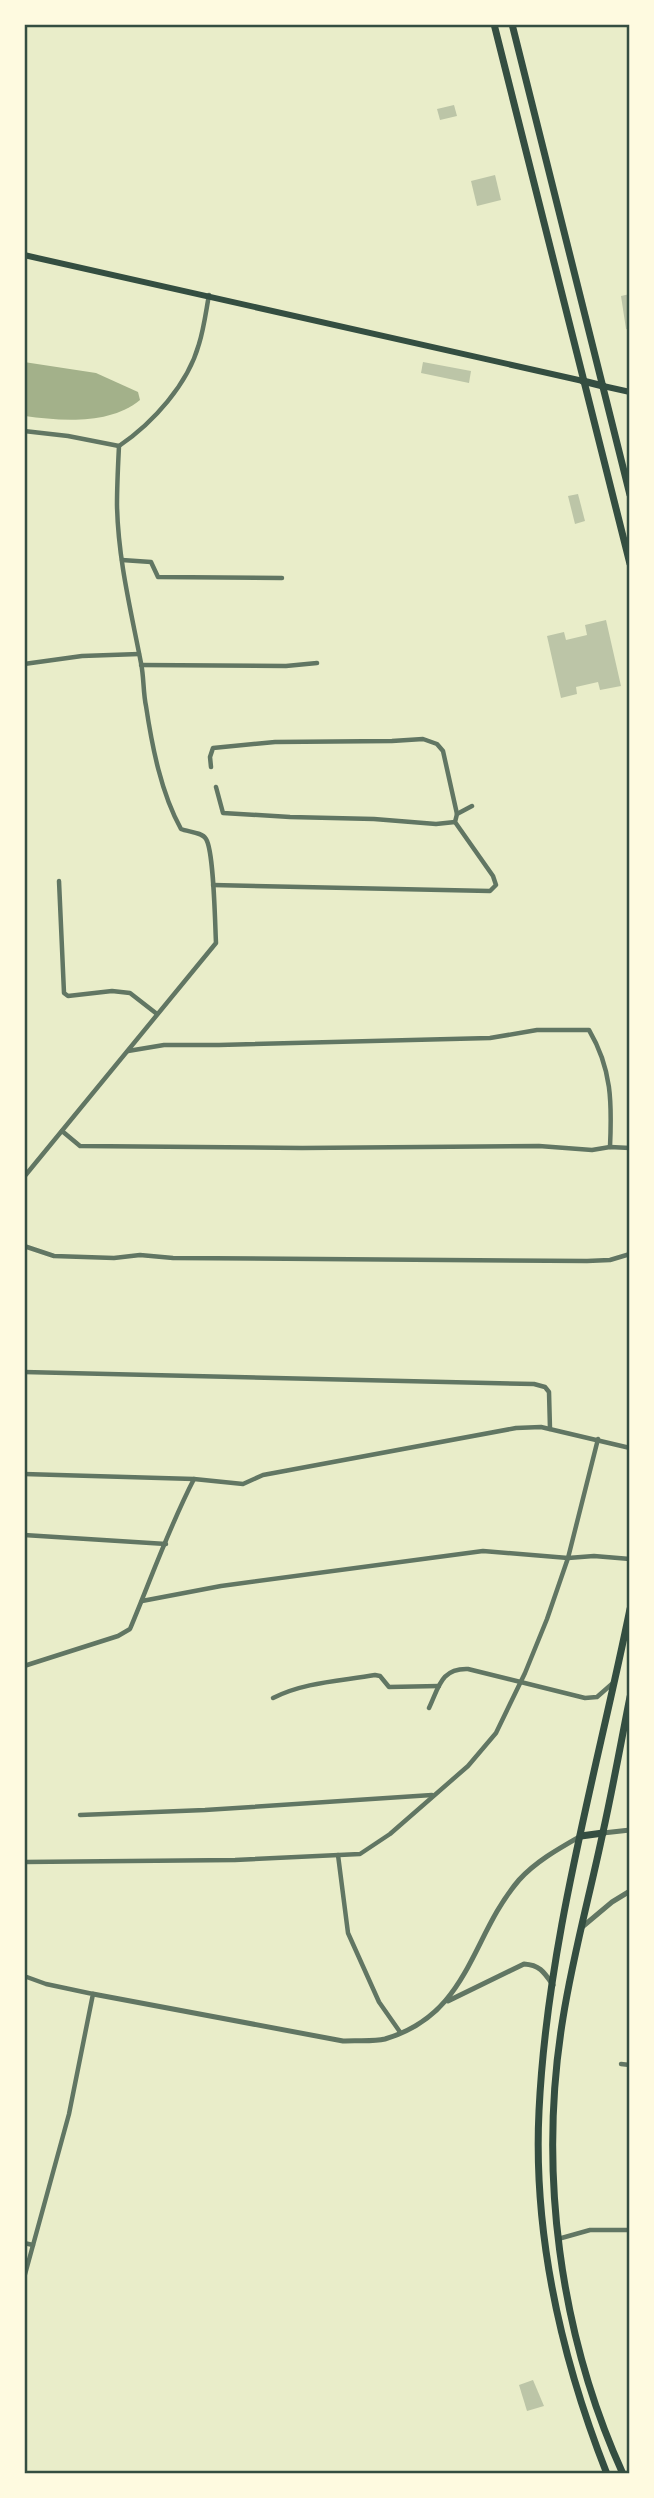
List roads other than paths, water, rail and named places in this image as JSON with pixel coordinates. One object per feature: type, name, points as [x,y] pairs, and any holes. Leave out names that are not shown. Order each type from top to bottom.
[{"type":"highway","points":[[494,24],[629,564]]},
{"type":"highway","points":[[512,24],[629,495]]},
{"type":"highway","points":[[583,381],[603,386]]},
{"type":"highway","points":[[607,2473],[580,2402],[561,2328],[544,2221],[539,2110],[553,1985],[570,1883],[629,1609]]},
{"type":"highway","points":[[623,2473],[607,2438],[583,2366],[567,2297],[558,2239],[553,2147],[562,2020],[579,1931],[603,1833],[629,1697]]},
{"type":"highway","points":[[582,1836],[603,1833]]},
{"type":"main road","points":[[24,255],[583,381]]},
{"type":"main road","points":[[603,386],[629,392]]},
{"type":"street","points":[[24,431],[119,446],[137,433],[187,374],[199,345],[209,295]]},
{"type":"street","points":[[24,1177],[216,943],[208,840],[202,835],[181,829],[174,817],[158,764],[146,706],[122,560],[117,506],[119,446]]},
{"type":"street","points":[[122,560],[151,562],[158,577],[282,578]]},
{"type":"street","points":[[24,664],[82,656],[139,653]]},
{"type":"street","points":[[141,665],[286,666],[317,663]]},
{"type":"street","points":[[211,767],[210,757],[213,748],[217,747],[275,742],[423,739],[437,744],[443,751],[457,814],[455,822],[493,876],[496,885],[490,891],[213,885]]},
{"type":"street","points":[[216,787],[223,813],[436,824],[455,822]]},
{"type":"street","points":[[457,814],[472,806]]},
{"type":"street","points":[[59,881],[64,993],[68,996],[113,991],[130,993],[158,1014]]},
{"type":"street","points":[[128,1051],[164,1045],[490,1038],[537,1030],[589,1030],[597,1043],[607,1073],[612,1102],[610,1147]]},
{"type":"street","points":[[62,1131],[80,1146],[539,1146],[592,1150],[629,1148]]},
{"type":"street","points":[[24,1246],[54,1256],[114,1258],[140,1255],[173,1258],[587,1261],[610,1260],[629,1254]]},
{"type":"street","points":[[24,1372],[534,1384],[545,1387],[549,1392],[550,1429]]},
{"type":"street","points":[[24,1474],[194,1479],[243,1484],[263,1475],[516,1428],[541,1426],[629,1448]]},
{"type":"street","points":[[24,1862],[235,1860],[360,1854],[390,1834],[468,1766],[496,1733],[547,1619],[568,1558],[598,1439]]},
{"type":"street","points":[[24,1666],[118,1636],[130,1629],[166,1545],[172,1521],[194,1479]]},
{"type":"street","points":[[24,1535],[166,1545]]},
{"type":"street","points":[[142,1601],[221,1586],[483,1551],[568,1558],[607,1556],[629,1559]]},
{"type":"street","points":[[429,1708],[443,1678],[449,1671],[457,1668],[585,1698],[597,1697],[613,1683]]},
{"type":"street","points":[[273,1699],[287,1691],[308,1686],[375,1675],[380,1676],[389,1687],[439,1686]]},
{"type":"street","points":[[80,1815],[434,1795]]},
{"type":"street","points":[[603,1833],[629,1830]]},
{"type":"street","points":[[447,2001],[519,1880],[556,1850],[582,1836]]},
{"type":"street","points":[[338,1855],[348,1933],[379,2002],[400,2032]]},
{"type":"street","points":[[579,1931],[593,1916],[629,1891]]},
{"type":"street","points":[[24,1976],[46,1984],[93,1994],[343,2041],[384,2039],[422,2022],[447,2001],[524,1964],[543,1970],[553,1985]]},
{"type":"street","points":[[24,2277],[69,2113],[93,1994]]},
{"type":"street","points":[[621,2064],[629,2065]]},
{"type":"street","points":[[558,2239],[590,2230],[629,2230]]},
{"type":"street","points":[[24,2243],[33,2245]]}]
